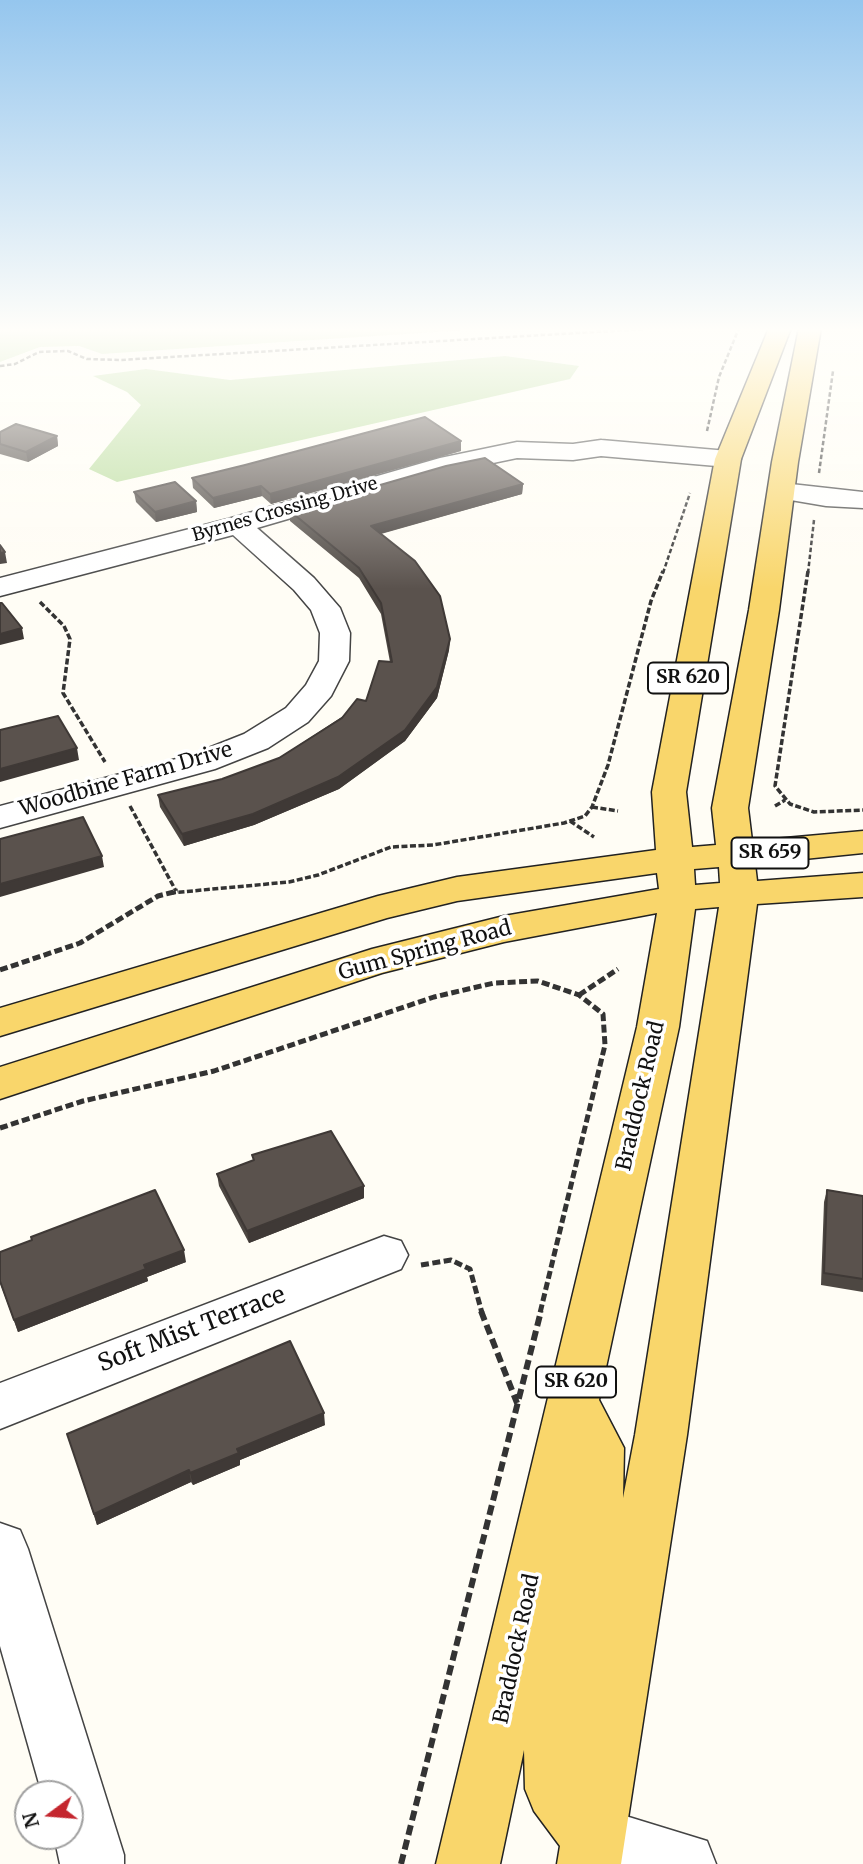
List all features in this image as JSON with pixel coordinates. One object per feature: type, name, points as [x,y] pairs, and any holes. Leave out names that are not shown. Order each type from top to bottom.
[{"type":"main road","name":"Braddock Road","points":[[468,1864],[545,1402],[658,1027],[677,879],[669,792],[674,753],[720,458],[740,415]]},
{"type":"main road","points":[[763,415],[762,469],[770,482],[782,491]]},
{"type":"main road","name":"SR 620","points":[[737,874],[730,808],[795,415]]},
{"type":"main road","name":"Gum Spring Road","points":[[737,874],[783,852],[863,842]]},
{"type":"main road","name":"Gum Spring Road","points":[[0,1022],[378,908],[457,889],[600,867],[677,879]]},
{"type":"main road","points":[[591,1851],[663,1422],[737,874]]},
{"type":"main road","name":"Gum Spring Road","points":[[0,1083],[372,962],[561,917],[677,879],[737,874],[863,885]]},
{"type":"main road","points":[[545,1402],[598,1448],[599,1481],[555,1744],[556,1789],[591,1851]]},
{"type":"street","name":"Byrnes Crossing Drive","points":[[10,584],[238,525],[440,466],[517,450],[573,452],[603,460],[720,458]]},
{"type":"street","points":[[782,491],[863,500]]},
{"type":"street","name":"Woodbine Farm Drive","points":[[0,817],[203,762],[256,741],[297,715],[320,688],[334,661],[335,633],[325,608],[304,584],[238,525]]},
{"type":"street","name":"Soft Mist Terrace","points":[[0,1405],[398,1262]]},
{"type":"street","points":[[0,1549],[88,1842],[92,1864]]},
{"type":"street","points":[[591,1851],[684,1864]]},
{"type":"path","points":[[719,415],[720,458]]},
{"type":"path","points":[[818,479],[827,415]]},
{"type":"path","points":[[0,970],[80,943],[158,896],[176,891],[289,882],[318,875],[391,847],[433,845],[570,821],[585,816],[592,807],[630,686],[651,601],[675,542],[692,485]]},
{"type":"path","points":[[820,515],[814,518],[800,635],[775,786],[785,800],[814,811],[863,810]]},
{"type":"path","points":[[10,584],[64,626],[70,639],[63,693],[120,786],[176,891]]},
{"type":"path","points":[[775,806],[785,800]]},
{"type":"path","points":[[592,807],[618,811]]},
{"type":"path","points":[[570,821],[594,837]]},
{"type":"path","points":[[579,995],[618,969]]},
{"type":"path","points":[[0,1128],[82,1101],[214,1071],[434,997],[494,983],[538,981],[579,995],[603,1014],[605,1045],[545,1402],[401,1864]]},
{"type":"path","points":[[398,1262],[451,1260],[470,1269],[485,1326],[545,1402]]},
{"type":"green space","points":[[133,415],[412,415],[117,482],[89,469]]},
{"type":"building","points":[[425,417],[461,441],[270,494],[261,486],[213,498],[192,478],[245,465]]},
{"type":"building","points":[[16,424],[57,436],[26,452],[0,444],[0,432]]},
{"type":"building","points":[[485,458],[523,484],[371,526],[415,561],[440,596],[450,639],[437,687],[405,730],[338,777],[253,814],[182,834],[158,795],[222,779],[279,758],[342,718],[357,699],[366,701],[379,661],[392,662],[381,603],[359,568],[290,511],[446,466]]},
{"type":"building","points":[[175,482],[196,501],[155,512],[134,492]]},
{"type":"building","points":[[2,603],[22,628],[0,634]]},
{"type":"building","points":[[58,716],[77,748],[0,769],[0,730]]},
{"type":"building","points":[[83,817],[102,856],[0,884],[0,839]]},
{"type":"building","points":[[331,1131],[364,1186],[247,1231],[217,1174],[254,1160],[252,1155]]},
{"type":"building","points":[[155,1190],[184,1250],[144,1265],[146,1269],[14,1320],[0,1281],[0,1252],[32,1240],[31,1237]]},
{"type":"building","points":[[827,1190],[863,1196],[863,1279],[824,1273]]},
{"type":"building","points":[[290,1341],[324,1413],[237,1449],[239,1453],[190,1473],[189,1470],[94,1514],[67,1434]]}]
